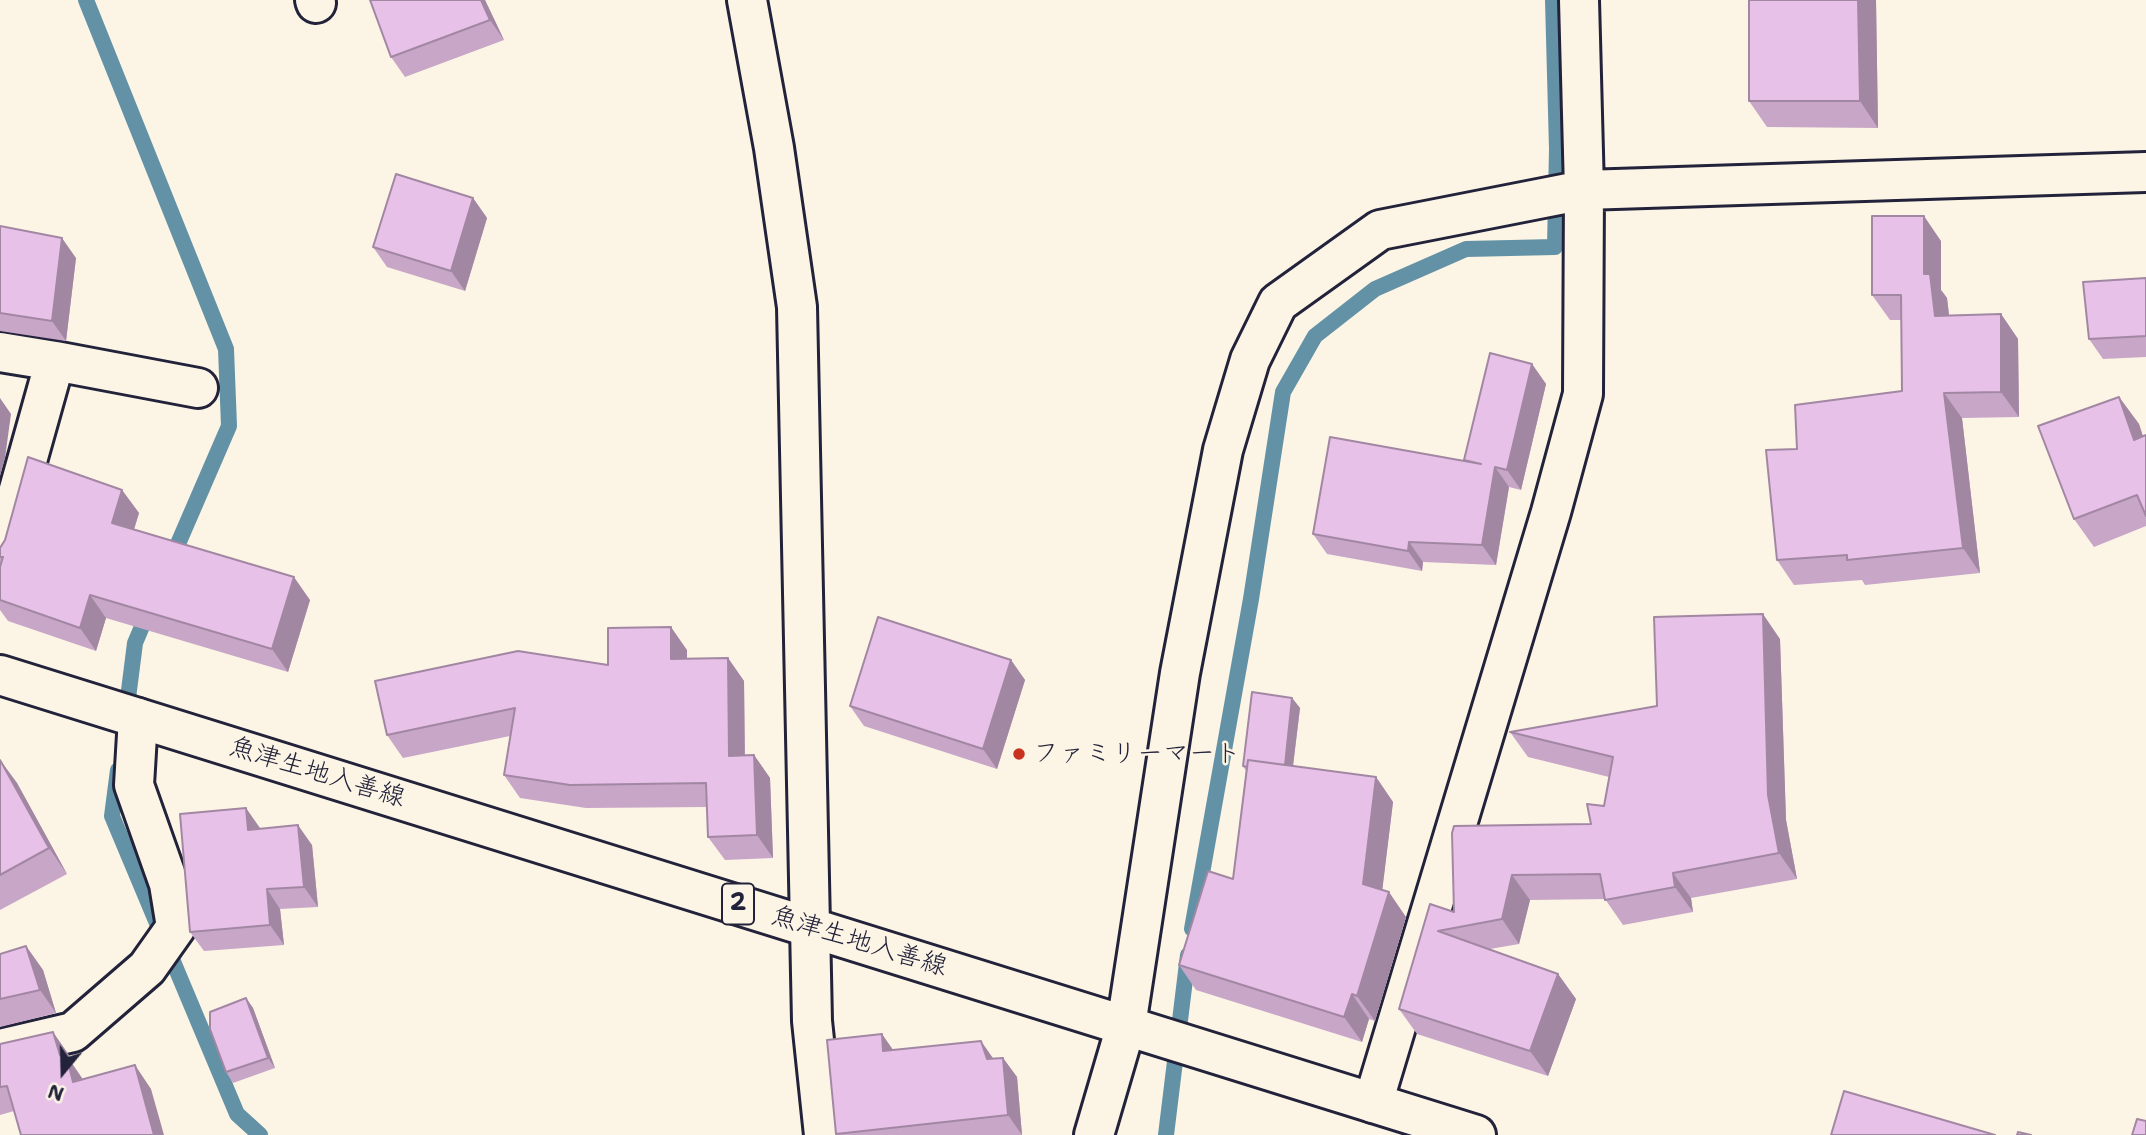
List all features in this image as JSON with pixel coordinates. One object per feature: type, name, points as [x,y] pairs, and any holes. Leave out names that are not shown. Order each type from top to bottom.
[{"type":"street","points":[[747,0],[774,148],[797,307],[812,1021],[824,1135]]},
{"type":"street","points":[[1373,1103],[1547,524],[1583,394],[1584,190],[1579,0]]},
{"type":"street","points":[[1094,1135],[1126,1026],[1180,673],[1223,450],[1250,360],[1279,303],[1380,230],[1584,190],[2146,172]]},
{"type":"street","points":[[0,352],[198,388]]},
{"type":"street","points":[[0,557],[55,361]]},
{"type":"street","name":"魚津生地入善線","points":[[0,675],[1476,1135]]},
{"type":"street","points":[[0,1049],[73,1032],[147,968],[176,927],[169,884],[134,785],[138,718]]},
{"type":"building","points":[[370,0],[481,0],[490,20],[391,57]]},
{"type":"building","points":[[1749,0],[1858,0],[1860,101],[1749,101]]},
{"type":"building","points":[[396,174],[473,198],[451,271],[373,247]]},
{"type":"building","points":[[1872,216],[1924,216],[1924,274],[1930,274],[1935,316],[2001,314],[2001,392],[1944,393],[1963,548],[1847,560],[1847,555],[1777,560],[1766,450],[1797,449],[1795,405],[1902,391],[1901,295],[1872,295]]},
{"type":"building","points":[[0,226],[62,238],[52,321],[0,313]]},
{"type":"building","points":[[2146,278],[2146,336],[2089,339],[2083,282]]},
{"type":"building","points":[[1490,353],[1532,364],[1507,470],[1495,467],[1482,545],[1409,542],[1408,551],[1313,534],[1330,437],[1481,464],[1464,460]]},
{"type":"building","points":[[2119,397],[2134,440],[2146,435],[2146,516],[2137,495],[2074,519],[2038,426]]},
{"type":"building","points":[[28,457],[122,490],[112,523],[294,577],[272,649],[90,595],[80,628],[0,600],[0,567],[3,557],[0,557],[0,548],[5,540]]},
{"type":"building","points":[[1763,614],[1768,795],[1779,853],[1673,873],[1675,887],[1605,900],[1600,874],[1512,875],[1502,919],[1438,931],[1558,974],[1530,1051],[1399,1009],[1430,904],[1454,912],[1454,826],[1591,824],[1587,804],[1604,806],[1613,757],[1510,732],[1657,706],[1654,617]]},
{"type":"building","points":[[878,617],[1011,660],[983,749],[850,706]]},
{"type":"building","points":[[671,627],[671,659],[728,658],[729,756],[754,755],[757,835],[708,837],[706,783],[570,785],[504,775],[515,708],[387,735],[375,681],[518,651],[608,665],[608,628]]},
{"type":"building","points":[[1252,692],[1292,698],[1285,765],[1248,760],[1247,767],[1243,766]]},
{"type":"building","points":[[0,760],[49,848],[0,875]]},
{"type":"building","points":[[1248,760],[1376,777],[1363,884],[1389,892],[1357,996],[1352,994],[1344,1017],[1179,965],[1208,871],[1233,879]]},
{"type":"building","points":[[246,808],[248,830],[298,825],[304,887],[267,889],[270,925],[190,932],[180,814]]},
{"type":"building","points":[[26,946],[40,990],[0,999],[0,954]]},
{"type":"building","points":[[246,998],[268,1058],[226,1072],[210,1029],[210,1012]]},
{"type":"building","points":[[53,1032],[60,1055],[66,1054],[73,1082],[135,1065],[154,1135],[21,1135],[7,1086],[0,1087],[0,1044]]},
{"type":"building","points":[[882,1034],[883,1051],[981,1041],[987,1059],[1003,1058],[1008,1115],[836,1134],[827,1040]]},
{"type":"building","points":[[1844,1091],[1995,1135],[1831,1135]]},
{"type":"building","points":[[2137,1119],[2146,1121],[2146,1135],[2132,1135]]},
{"type":"waterway","points":[[86,0],[226,349],[229,426],[171,560]]},
{"type":"waterway","points":[[1192,929],[1251,599],[1283,392],[1315,336],[1375,289],[1466,249],[1555,247],[1557,149],[1553,0]]},
{"type":"waterway","points":[[126,714],[135,643],[149,610]]},
{"type":"waterway","points":[[118,770],[112,816],[237,1114],[260,1135]]},
{"type":"waterway","points":[[1166,1135],[1188,955]]},
{"type":"place","name":"ファミリーマート","points":[[1019,754]]}]
